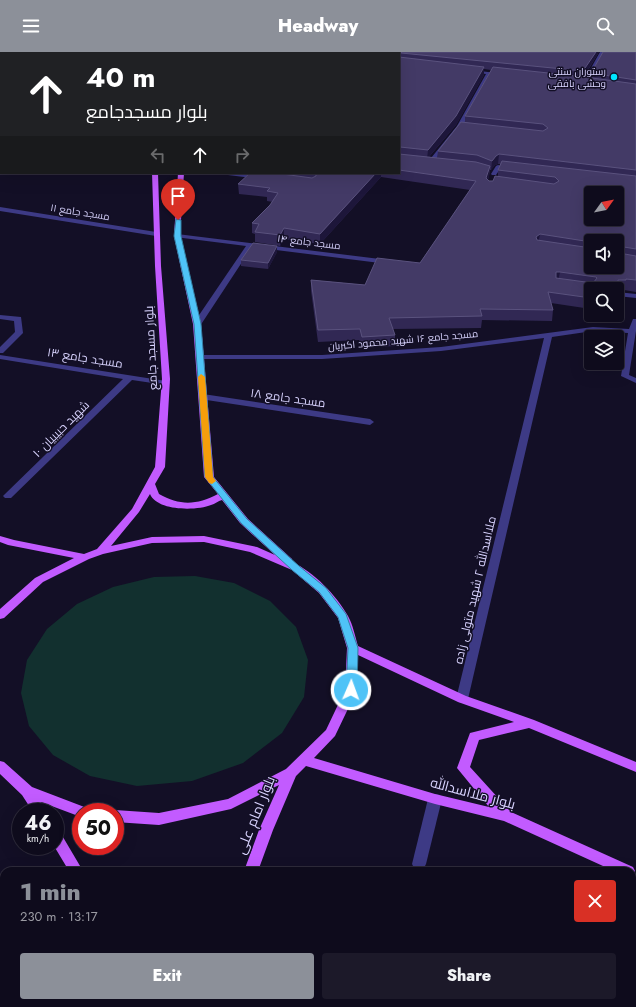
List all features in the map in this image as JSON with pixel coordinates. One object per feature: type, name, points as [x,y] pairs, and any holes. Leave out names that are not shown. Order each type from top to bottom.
[{"type":"main road","name":"بلوار مسجد جامع","points":[[101,551],[136,510],[160,468],[166,383],[156,234],[155,174]]},
{"type":"main road","points":[[124,817],[159,820],[231,804],[291,772],[331,733],[351,690],[353,648],[343,617],[323,590],[244,521],[209,477],[197,324],[178,236],[181,174]]},
{"type":"main road","points":[[151,484],[155,496],[169,504],[188,506],[208,503],[223,495]]},
{"type":"main road","points":[[0,539],[12,543],[85,557]]},
{"type":"main road","points":[[0,615],[39,580],[85,557],[101,551],[152,540],[204,539],[253,549],[296,568]]},
{"type":"main road","points":[[353,648],[462,699],[530,723],[636,767]]},
{"type":"main road","points":[[506,816],[463,768],[474,736],[530,723]]},
{"type":"main road","name":"بلوار ملااسدالله","points":[[304,760],[435,799],[506,816],[619,867]]},
{"type":"main road","points":[[0,766],[27,791],[34,803]]},
{"type":"main road","name":"بلوار امام علی","points":[[252,867],[266,830],[291,772]]},
{"type":"main road","points":[[27,791],[72,808]]},
{"type":"main road","points":[[64,851],[74,867]]},
{"type":"street","points":[[584,84],[602,52],[609,54]]},
{"type":"street","points":[[466,70],[511,75]]},
{"type":"street","points":[[429,164],[459,127],[489,73]]},
{"type":"street","points":[[577,83],[592,85]]},
{"type":"street","points":[[459,127],[467,128]]},
{"type":"street","points":[[421,163],[436,164]]},
{"type":"street","points":[[491,182],[491,173],[498,167],[521,170]]},
{"type":"street","points":[[244,174],[266,178]]},
{"type":"street","name":"مسجد جامع ۱۱","points":[[0,209],[156,234]]},
{"type":"street","name":"مسجد جامع ۱۴","points":[[178,236],[398,264]]},
{"type":"street","points":[[197,324],[250,245]]},
{"type":"street","points":[[624,295],[636,296]]},
{"type":"street","points":[[0,317],[18,319],[19,333],[0,351]]},
{"type":"street","points":[[636,321],[632,331],[625,376],[636,381]]},
{"type":"street","name":"مسجد جامع ۱۶ شهید محمود اکبریان","points":[[200,358],[322,357],[441,349],[593,329],[632,331]]},
{"type":"street","name":"ملااسدالله ۲ شهید متولی زاده","points":[[462,699],[550,334]]},
{"type":"street","name":"مسجد جامع ۱۳","points":[[0,357],[166,383]]},
{"type":"street","name":"شهید حبیبیان ۱۰","points":[[8,496],[130,377]]},
{"type":"street","name":"مسجد جامع ۱۸","points":[[203,397],[370,422]]},
{"type":"street","points":[[419,864],[435,799]]},
{"type":"green space","points":[[195,576],[234,583],[270,601],[296,627],[308,660],[304,697],[282,733],[243,763],[192,781],[137,786],[90,776],[53,755],[29,726],[21,693],[27,660],[47,629],[77,604],[113,587],[154,577]]},
{"type":"building","points":[[596,52],[583,71],[401,53]]},
{"type":"building","points":[[603,52],[636,52],[636,80],[591,73]]},
{"type":"building","points":[[400,57],[484,67],[456,116],[428,150],[400,147]]},
{"type":"building","points":[[493,67],[636,84],[636,170],[499,154],[492,161],[477,155],[438,151],[461,122],[543,131],[548,128],[543,124],[465,116]]},
{"type":"building","points":[[400,154],[476,162],[490,166],[486,178],[489,181],[493,181],[495,176],[554,184],[559,181],[555,177],[498,170],[502,161],[636,176],[636,249],[624,247],[624,234],[584,234],[584,241],[540,234],[536,237],[537,240],[584,247],[584,274],[624,274],[624,254],[636,256],[636,280],[626,279],[618,280],[618,282],[594,282],[597,278],[596,277],[556,272],[556,278],[586,282],[584,282],[584,297],[548,292],[553,310],[480,309],[482,316],[389,318],[395,335],[362,337],[360,329],[318,330],[311,280],[365,285],[377,258],[420,263],[476,181],[400,170]]},
{"type":"building","points":[[249,174],[282,174],[312,178],[316,176],[316,174],[375,174],[320,234],[284,228],[280,235],[255,232],[259,224],[252,223],[270,205],[278,193],[267,191],[270,188],[238,184]]},
{"type":"building","points":[[253,243],[277,246],[268,263],[241,260]]},
{"type":"slow traffic","points":[[201,377],[209,477],[212,481]]},
{"type":"place","name":"رستوران سنتی وحشی بافقی","points":[[614,77]]},
{"type":"route","points":[[178,220],[178,236],[197,324],[209,477],[244,521],[323,590],[343,617],[353,648],[351,690]]}]
